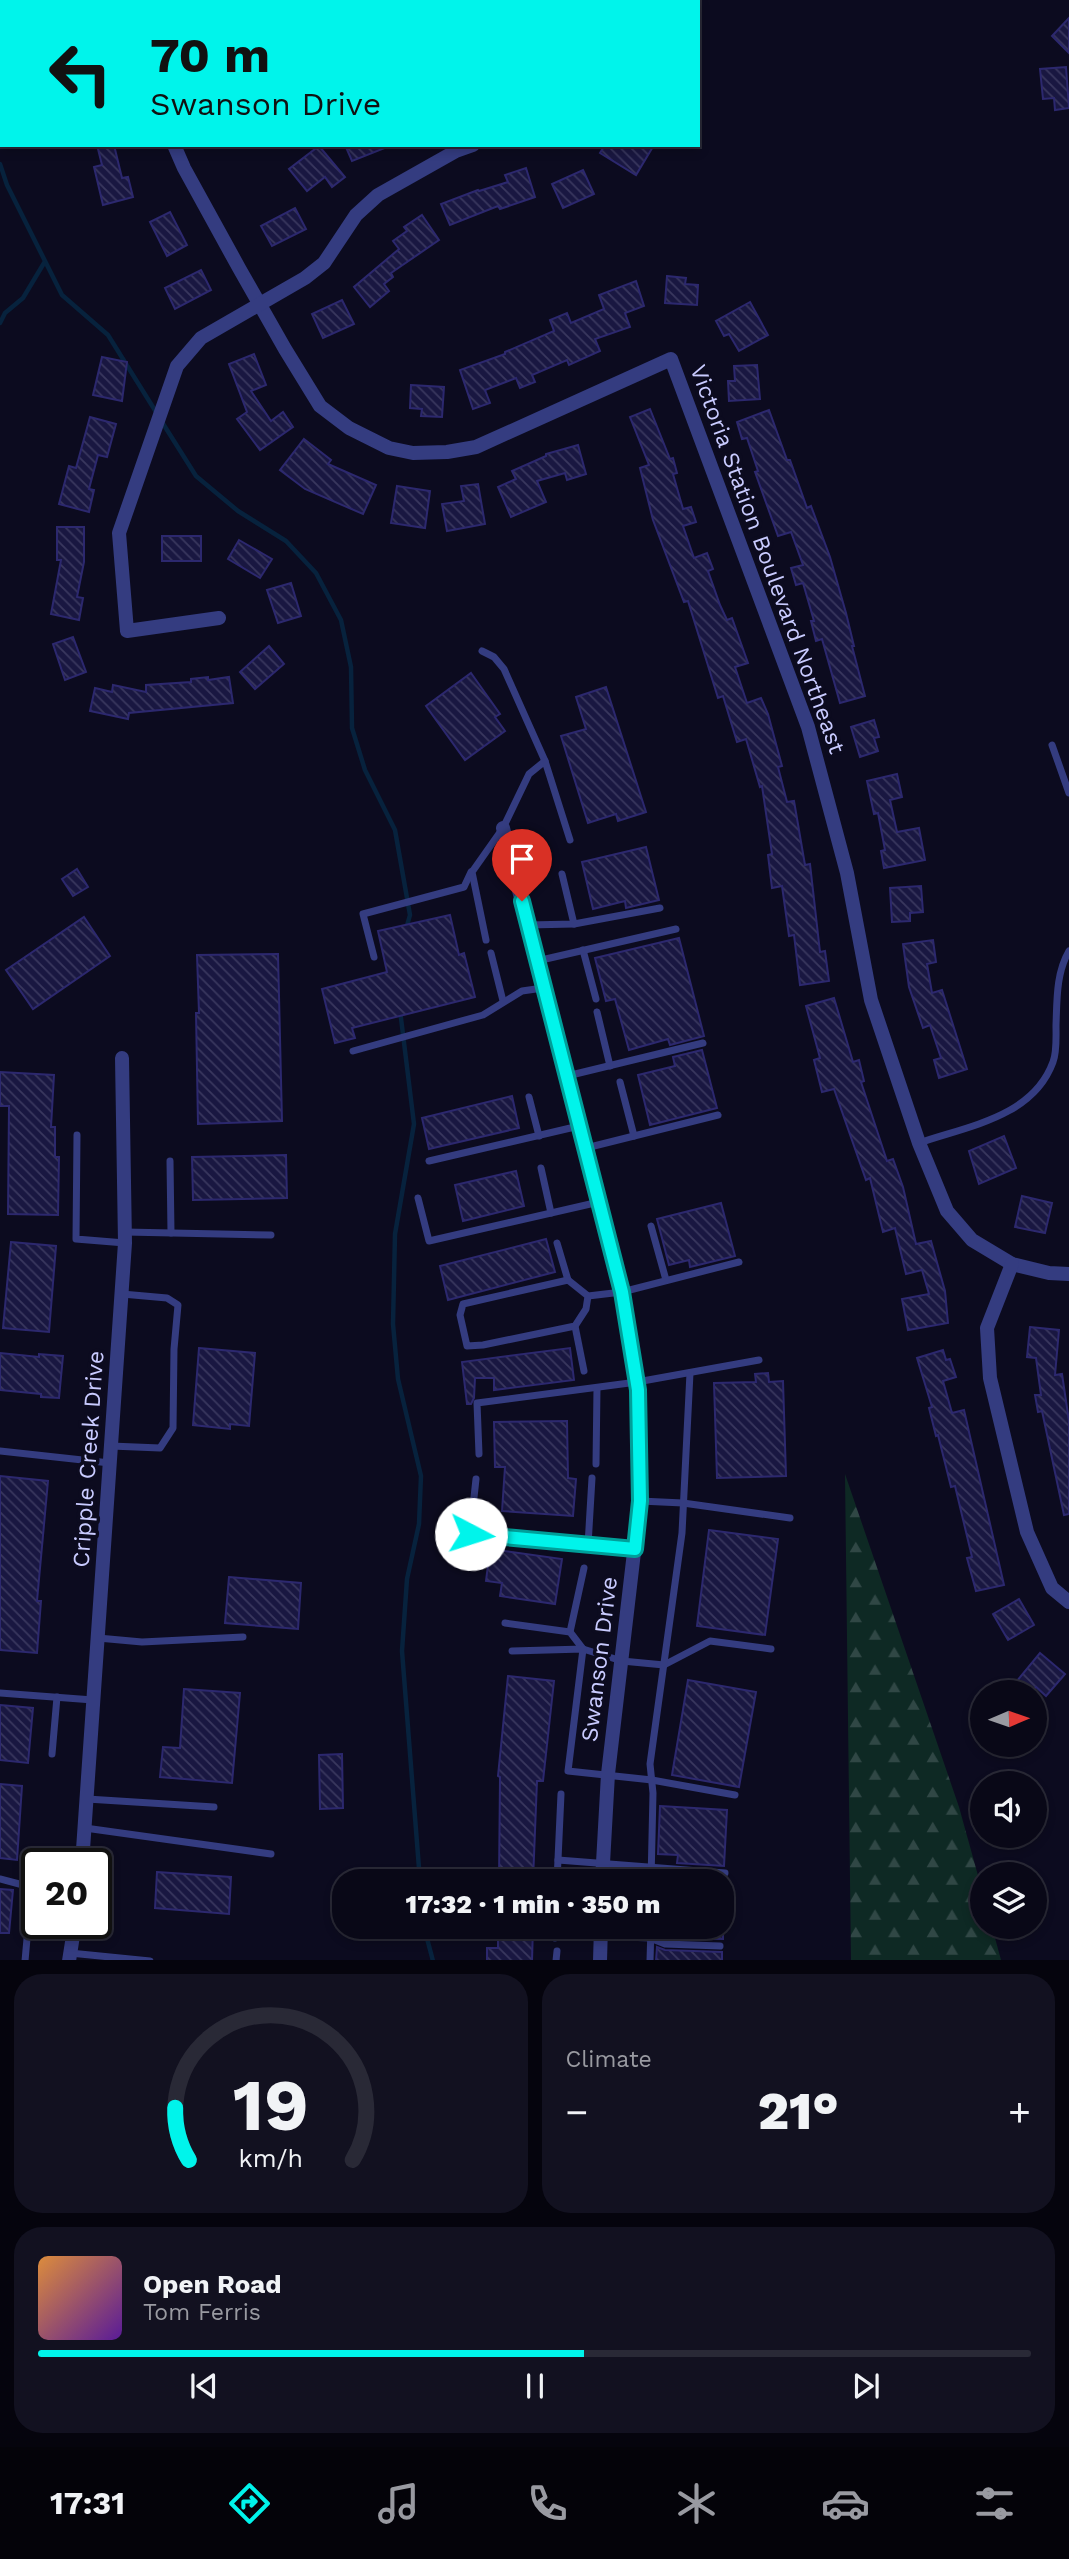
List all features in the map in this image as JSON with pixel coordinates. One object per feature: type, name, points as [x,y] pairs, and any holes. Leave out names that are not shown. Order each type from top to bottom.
[{"type":"street","name":"Victoria Station Boulevard Northeast","points":[[175,147],[258,303],[320,406],[349,428],[389,448],[413,453],[447,452],[476,447],[671,359],[808,727],[847,873],[871,1000],[919,1143],[947,1211],[972,1240],[1012,1264],[1049,1273],[1069,1274]]},
{"type":"street","points":[[219,618],[127,631],[119,533],[177,366],[201,338],[305,278],[324,263],[356,215],[378,195],[456,150],[466,147]]},
{"type":"street","name":"Swanson Drive","points":[[503,828],[622,1292],[636,1382],[640,1501],[608,1774],[602,1869]]},
{"type":"street","name":"Cripple Creek Drive","points":[[83,1848],[125,1238],[122,1058]]},
{"type":"street","points":[[1012,1264],[987,1328],[990,1378],[1027,1532],[1052,1588],[1069,1602]]},
{"type":"street","points":[[69,1957],[72,1939]]},
{"type":"street","points":[[600,1960],[601,1939]]},
{"type":"lane","points":[[482,651],[494,657],[504,669],[545,761],[570,840]]},
{"type":"lane","points":[[1052,745],[1069,793]]},
{"type":"lane","points":[[374,957],[363,914],[464,887],[471,872],[503,828],[528,774],[545,761]]},
{"type":"lane","points":[[471,872],[486,940]]},
{"type":"lane","points":[[562,874],[574,923]]},
{"type":"lane","points":[[528,925],[574,923],[660,908]]},
{"type":"lane","points":[[537,961],[676,929]]},
{"type":"lane","points":[[583,950],[596,999]]},
{"type":"lane","points":[[919,1143],[1009,1113],[1029,1098],[1043,1081],[1054,1061],[1057,992],[1069,951]]},
{"type":"lane","points":[[491,953],[503,1001]]},
{"type":"lane","points":[[353,1051],[483,1015],[522,992],[544,988]]},
{"type":"lane","points":[[597,1012],[610,1066]]},
{"type":"lane","points":[[567,1077],[703,1043]]},
{"type":"lane","points":[[620,1082],[634,1136]]},
{"type":"lane","points":[[529,1097],[539,1136]]},
{"type":"lane","points":[[585,1148],[718,1115]]},
{"type":"lane","points":[[429,1161],[579,1126]]},
{"type":"lane","points":[[76,1135],[76,1239],[171,1233],[271,1235]]},
{"type":"lane","points":[[170,1161],[171,1233]]},
{"type":"lane","points":[[541,1168],[551,1213]]},
{"type":"lane","points":[[418,1198],[429,1241],[599,1202]]},
{"type":"lane","points":[[651,1226],[666,1280]]},
{"type":"lane","points":[[556,1243],[568,1280],[588,1296],[622,1292],[739,1262]]},
{"type":"lane","points":[[568,1280],[463,1304],[460,1315],[467,1346],[575,1326]]},
{"type":"lane","points":[[111,1446],[160,1448],[173,1428],[174,1349],[178,1305],[167,1298],[122,1294]]},
{"type":"lane","points":[[584,1371],[575,1326],[586,1309],[588,1296]]},
{"type":"lane","points":[[479,1454],[477,1403],[597,1388],[759,1360]]},
{"type":"lane","points":[[652,1869],[650,1763],[682,1533],[690,1373]]},
{"type":"lane","points":[[596,1464],[597,1388]]},
{"type":"lane","points":[[0,1451],[110,1462]]},
{"type":"lane","points":[[587,1545],[592,1478]]},
{"type":"lane","points":[[476,1479],[471,1534],[635,1549]]},
{"type":"lane","points":[[640,1501],[683,1503],[790,1518]]},
{"type":"lane","points":[[570,1632],[584,1568]]},
{"type":"lane","points":[[505,1623],[570,1632],[583,1648],[568,1770],[652,1780],[735,1795]]},
{"type":"lane","points":[[98,1638],[142,1642],[243,1637]]},
{"type":"lane","points":[[512,1651],[583,1648],[622,1661],[664,1665],[710,1642],[771,1648]]},
{"type":"lane","points":[[0,1693],[94,1700]]},
{"type":"lane","points":[[52,1754],[57,1697]]},
{"type":"lane","points":[[558,1869],[561,1794]]},
{"type":"lane","points":[[87,1799],[214,1807]]},
{"type":"lane","points":[[85,1828],[271,1854]]},
{"type":"lane","points":[[558,1860],[683,1869]]},
{"type":"lane","points":[[0,1879],[21,1884]]},
{"type":"lane","points":[[25,1960],[28,1939]]},
{"type":"lane","points":[[650,1939],[650,1960]]},
{"type":"lane","points":[[652,1939],[665,1944],[720,1947]]},
{"type":"lane","points":[[556,1951],[556,1960]]},
{"type":"lane","points":[[69,1957],[130,1960]]},
{"type":"green space","points":[[845,1474],[959,1807],[974,1862],[970,1862],[970,1939],[995,1939],[1001,1960],[851,1960]]},
{"type":"building","points":[[1069,18],[1069,53],[1052,36]]},
{"type":"building","points":[[1066,67],[1069,108],[1055,110],[1054,98],[1043,99],[1040,69]]},
{"type":"building","points":[[98,147],[114,147],[122,178],[128,177],[133,197],[103,205],[94,167],[102,165]]},
{"type":"building","points":[[320,147],[345,177],[332,187],[325,177],[307,191],[289,169]]},
{"type":"building","points":[[346,147],[387,147],[352,161]]},
{"type":"building","points":[[604,147],[653,147],[636,175],[600,153]]},
{"type":"building","points":[[526,168],[535,197],[500,209],[498,206],[450,225],[441,204],[508,182],[505,175]]},
{"type":"building","points":[[583,170],[594,194],[563,208],[552,184]]},
{"type":"building","points":[[295,208],[306,229],[272,246],[261,226]]},
{"type":"building","points":[[170,212],[187,245],[167,256],[150,222]]},
{"type":"building","points":[[422,215],[439,240],[391,273],[393,277],[384,284],[389,291],[370,307],[354,287],[399,249],[393,241],[407,231],[404,227]]},
{"type":"building","points":[[201,270],[211,290],[175,309],[165,288]]},
{"type":"building","points":[[667,276],[686,278],[685,284],[698,285],[697,305],[665,303]]},
{"type":"building","points":[[636,281],[644,306],[625,313],[630,327],[595,339],[600,351],[569,365],[567,360],[532,375],[535,382],[520,388],[516,378],[485,390],[490,403],[473,409],[460,370],[505,354],[554,331],[550,320],[567,313],[571,323],[604,309],[599,295]]},
{"type":"building","points":[[342,300],[354,324],[323,338],[312,314]]},
{"type":"building","points":[[750,302],[768,335],[739,351],[729,334],[724,336],[716,321]]},
{"type":"building","points":[[254,354],[266,385],[251,391],[271,421],[283,412],[293,427],[260,450],[237,419],[247,412],[229,364]]},
{"type":"building","points":[[102,357],[127,362],[122,401],[93,395]]},
{"type":"building","points":[[757,365],[760,399],[729,401],[728,381],[735,381],[734,366]]},
{"type":"building","points":[[411,385],[444,387],[442,417],[421,416],[422,409],[410,408]]},
{"type":"building","points":[[650,409],[670,459],[673,458],[677,473],[673,474],[683,509],[691,507],[696,522],[683,526],[694,558],[707,553],[713,569],[708,571],[720,605],[727,620],[732,618],[748,663],[735,667],[747,703],[761,698],[768,714],[782,766],[778,767],[787,802],[794,801],[805,865],[810,864],[820,952],[825,951],[829,981],[800,985],[794,935],[789,936],[782,886],[772,888],[768,855],[772,854],[762,786],[760,787],[746,739],[737,742],[723,696],[718,698],[688,601],[684,602],[653,520],[640,468],[649,465],[630,417]]},
{"type":"building","points":[[769,410],[787,460],[790,460],[807,508],[811,506],[830,557],[865,696],[840,703],[822,639],[816,641],[811,621],[814,621],[803,583],[796,585],[791,568],[803,565],[791,532],[778,536],[755,472],[758,471],[747,438],[742,439],[737,422]]},
{"type":"building","points":[[90,417],[116,424],[107,457],[98,455],[89,489],[94,490],[89,512],[59,504],[69,466],[76,468]]},
{"type":"building","points":[[304,439],[331,460],[328,464],[376,485],[363,514],[305,489],[280,470]]},
{"type":"building","points":[[578,445],[586,474],[567,480],[565,473],[537,481],[546,502],[511,517],[498,487],[516,479],[512,471],[546,454]]},
{"type":"building","points":[[478,484],[485,524],[447,531],[442,504],[464,501],[461,486]]},
{"type":"building","points":[[397,486],[430,491],[425,528],[391,523]]},
{"type":"building","points":[[57,527],[84,527],[84,562],[77,597],[83,598],[79,620],[51,614],[61,560],[57,560]]},
{"type":"building","points":[[162,536],[201,536],[201,561],[162,561]]},
{"type":"building","points":[[239,540],[272,559],[260,578],[228,559]]},
{"type":"building","points":[[291,583],[301,616],[278,623],[267,590]]},
{"type":"building","points":[[73,637],[86,672],[65,680],[53,644]]},
{"type":"building","points":[[269,646],[284,664],[255,689],[240,672]]},
{"type":"building","points":[[471,673],[500,714],[495,717],[505,731],[465,760],[426,706]]},
{"type":"building","points":[[208,677],[208,680],[229,677],[233,703],[129,713],[128,719],[90,711],[95,688],[112,692],[113,685],[146,692],[146,685],[191,682],[191,679]]},
{"type":"building","points":[[606,687],[646,812],[618,821],[616,814],[588,823],[561,736],[586,729],[576,697]]},
{"type":"building","points":[[874,720],[879,737],[874,738],[878,751],[860,757],[851,727]]},
{"type":"building","points":[[897,774],[902,797],[890,800],[897,832],[919,828],[925,860],[884,868],[881,851],[885,850],[878,813],[874,814],[867,781]]},
{"type":"building","points":[[646,847],[659,900],[626,908],[625,901],[593,909],[582,862]]},
{"type":"building","points":[[77,869],[88,887],[73,896],[62,879]]},
{"type":"building","points":[[921,886],[923,912],[910,913],[910,921],[892,922],[890,888]]},
{"type":"building","points":[[450,915],[459,955],[464,953],[475,997],[352,1028],[355,1038],[335,1043],[322,989],[387,972],[378,931]]},
{"type":"building","points":[[84,917],[110,956],[33,1009],[6,970]]},
{"type":"building","points":[[679,938],[704,1036],[670,1045],[668,1039],[629,1050],[615,999],[606,1001],[595,958]]},
{"type":"building","points":[[933,940],[936,962],[927,964],[932,993],[942,990],[967,1069],[939,1078],[934,1060],[941,1058],[930,1025],[923,1028],[909,987],[903,944]]},
{"type":"building","points":[[278,954],[282,1121],[198,1124],[197,955]]},
{"type":"building","points":[[834,998],[853,1062],[859,1060],[864,1081],[861,1082],[887,1161],[893,1159],[903,1187],[916,1244],[931,1241],[945,1291],[948,1323],[908,1330],[902,1299],[929,1294],[922,1270],[906,1274],[895,1228],[883,1232],[870,1178],[866,1180],[834,1089],[822,1092],[814,1060],[820,1058],[806,1006]]},
{"type":"building","points":[[702,1050],[717,1108],[650,1125],[638,1075],[675,1066],[673,1057]]},
{"type":"building","points":[[0,1072],[54,1075],[51,1127],[55,1127],[55,1157],[59,1157],[58,1215],[8,1214],[9,1106],[0,1106]]},
{"type":"building","points":[[512,1096],[519,1128],[429,1149],[422,1118]]},
{"type":"building","points":[[1004,1136],[1016,1168],[979,1184],[969,1151]]},
{"type":"building","points":[[286,1155],[287,1198],[193,1200],[192,1157]]},
{"type":"building","points":[[516,1171],[524,1206],[463,1221],[455,1185]]},
{"type":"building","points":[[1022,1196],[1052,1203],[1045,1233],[1015,1227]]},
{"type":"building","points":[[721,1203],[735,1256],[690,1267],[689,1260],[669,1265],[657,1219]]},
{"type":"building","points":[[546,1239],[555,1272],[448,1300],[440,1266]]},
{"type":"building","points":[[11,1242],[56,1246],[49,1332],[3,1328]]},
{"type":"building","points":[[1030,1327],[1059,1330],[1055,1375],[1062,1374],[1069,1421],[1069,1514],[1064,1515],[1042,1411],[1038,1412],[1035,1395],[1041,1395],[1036,1358],[1027,1357]]},
{"type":"building","points":[[199,1348],[255,1353],[249,1426],[230,1424],[230,1429],[193,1425]]},
{"type":"building","points":[[570,1348],[574,1380],[494,1390],[494,1378],[475,1378],[474,1398],[471,1404],[467,1404],[462,1362]]},
{"type":"building","points":[[943,1350],[946,1360],[950,1359],[956,1377],[943,1381],[952,1413],[964,1410],[1004,1585],[976,1591],[967,1558],[972,1557],[955,1486],[951,1487],[917,1358]]},
{"type":"building","points":[[0,1353],[39,1357],[39,1354],[63,1356],[59,1398],[0,1390]]},
{"type":"building","points":[[768,1373],[769,1382],[783,1381],[786,1476],[717,1478],[714,1383],[756,1382],[755,1374]]},
{"type":"building","points":[[567,1421],[568,1478],[576,1479],[573,1516],[502,1511],[505,1467],[495,1467],[494,1422]]},
{"type":"building","points":[[0,1476],[48,1481],[37,1601],[41,1601],[37,1653],[0,1650]]},
{"type":"building","points":[[709,1530],[778,1539],[765,1635],[697,1626]]},
{"type":"building","points":[[490,1549],[562,1559],[555,1604],[500,1596],[502,1583],[486,1581]]},
{"type":"building","points":[[229,1577],[301,1583],[298,1629],[225,1623]]},
{"type":"building","points":[[1019,1599],[1034,1625],[1008,1640],[993,1614]]},
{"type":"building","points":[[1040,1653],[1065,1674],[1047,1695],[1047,1680],[1018,1680]]},
{"type":"building","points":[[508,1676],[554,1681],[543,1781],[537,1781],[533,1869],[499,1869],[498,1776]]},
{"type":"building","points":[[688,1680],[756,1692],[739,1787],[672,1775]]},
{"type":"building","points":[[184,1689],[240,1693],[232,1783],[160,1777],[163,1747],[180,1748]]},
{"type":"building","points":[[0,1705],[33,1708],[28,1763],[0,1760]]},
{"type":"building","points":[[342,1754],[343,1808],[320,1809],[319,1755]]},
{"type":"building","points":[[0,1784],[22,1786],[17,1860],[0,1858]]},
{"type":"building","points":[[660,1806],[727,1810],[724,1866],[677,1863],[678,1855],[658,1854]]},
{"type":"building","points":[[157,1872],[231,1877],[229,1914],[155,1908]]},
{"type":"building","points":[[0,1889],[13,1890],[9,1933],[0,1933]]},
{"type":"building","points":[[498,1939],[533,1939],[532,1960],[487,1960],[487,1948],[498,1948]]},
{"type":"building","points":[[657,1947],[665,1950],[722,1952],[722,1960],[656,1960]]},
{"type":"waterway","points":[[0,164],[7,185],[62,295],[108,335],[156,412]]},
{"type":"waterway","points":[[0,323],[5,313],[23,298],[44,263]]},
{"type":"waterway","points":[[162,422],[196,476],[238,511],[286,541],[316,573],[341,620],[351,667],[352,728],[365,770],[395,830],[410,915],[406,929]]},
{"type":"waterway","points":[[400,1010],[414,1124],[395,1234],[393,1324],[398,1379],[421,1476],[419,1524],[407,1579],[402,1651],[419,1869]]},
{"type":"waterway","points":[[427,1939],[433,1960]]},
{"type":"route","points":[[471,1534],[635,1549],[640,1501],[638,1390],[622,1292],[522,901]]}]
